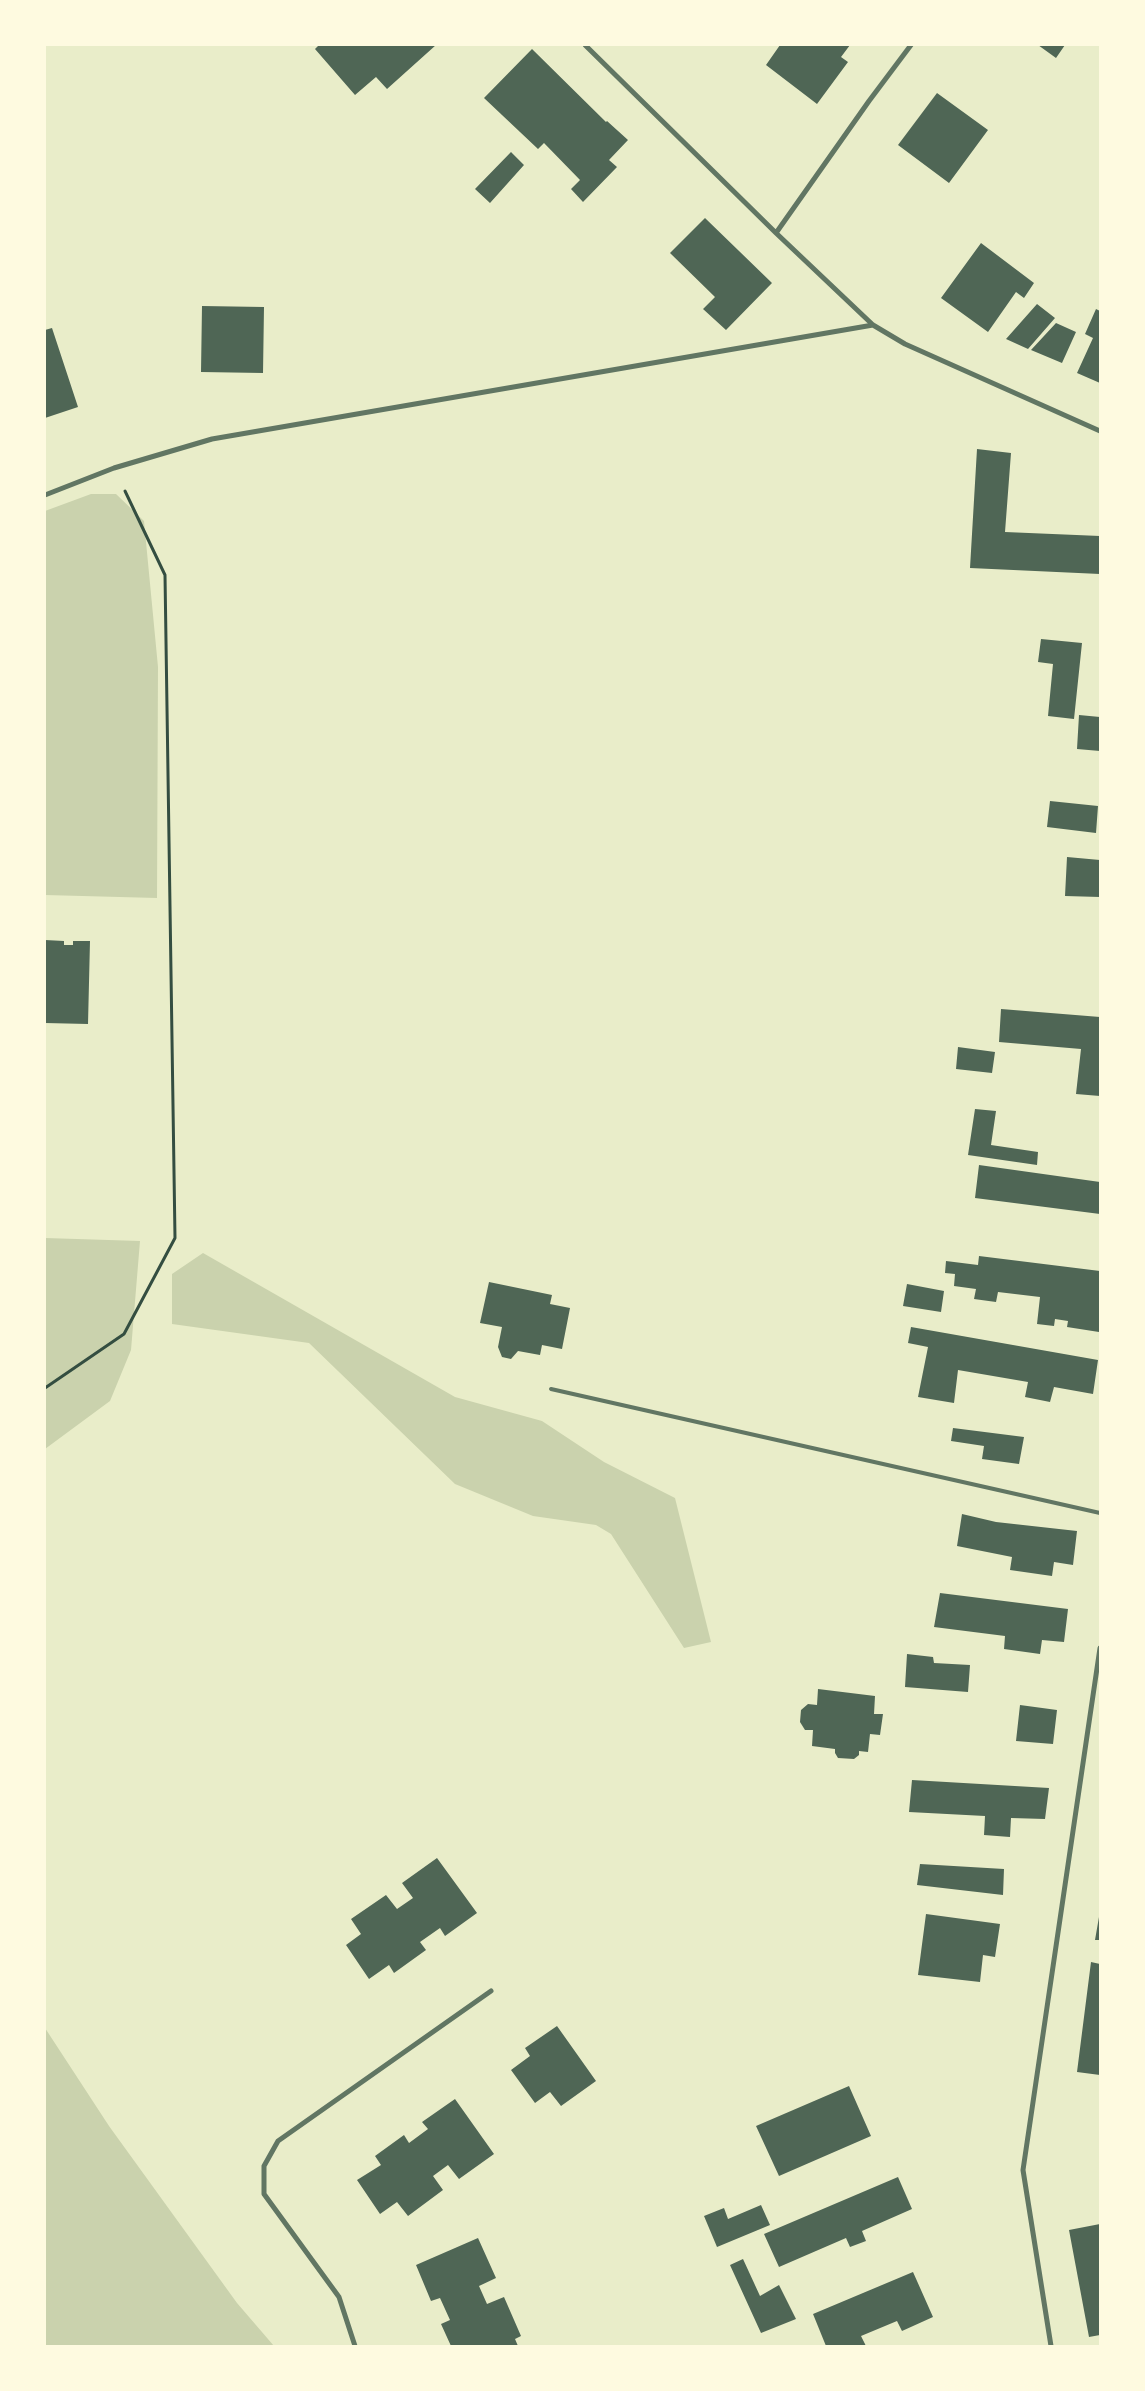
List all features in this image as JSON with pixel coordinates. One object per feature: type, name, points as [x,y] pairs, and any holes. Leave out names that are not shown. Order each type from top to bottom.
[{"type":"street","points":[[585,45],[776,234],[873,325],[905,344],[1100,431]]},
{"type":"street","points":[[776,234],[869,101],[911,45]]},
{"type":"street","points":[[45,495],[114,468],[212,439],[873,325]]},
{"type":"street","points":[[1051,2346],[1023,2170],[1100,1648]]},
{"type":"street","points":[[355,2346],[339,2297],[264,2194],[264,2166],[278,2141],[491,1991]]},
{"type":"lane","points":[[551,1389],[1100,1512]]},
{"type":"path","points":[[45,1388],[124,1334],[175,1238],[165,575],[114,468]]},
{"type":"green space","points":[[91,494],[116,494],[144,521],[158,667],[157,898],[45,895],[45,511]]},
{"type":"green space","points":[[45,1238],[140,1241],[131,1350],[110,1401],[45,1449]]},
{"type":"green space","points":[[203,1253],[455,1397],[542,1421],[604,1462],[675,1498],[711,1642],[684,1648],[611,1534],[596,1525],[533,1516],[455,1484],[309,1343],[172,1324],[172,1274]]},
{"type":"green space","points":[[45,2028],[109,2126],[237,2303],[274,2346],[45,2346]]},
{"type":"building","points":[[319,45],[436,45],[387,89],[376,77],[355,95],[315,49]]},
{"type":"building","points":[[780,45],[850,45],[841,57],[848,62],[817,104],[766,65]]},
{"type":"building","points":[[1038,45],[1065,45],[1056,58]]},
{"type":"building","points":[[532,49],[606,122],[628,140],[609,160],[617,167],[583,202],[571,189],[580,180],[544,143],[538,149],[484,98]]},
{"type":"building","points":[[937,93],[988,130],[949,183],[898,145]]},
{"type":"building","points":[[511,152],[524,165],[490,203],[475,189]]},
{"type":"building","points":[[705,218],[772,283],[726,330],[703,309],[715,297],[670,253]]},
{"type":"building","points":[[981,243],[1034,283],[1024,298],[1016,292],[988,332],[941,298]]},
{"type":"building","points":[[1037,304],[1055,318],[1028,349],[1006,339]]},
{"type":"building","points":[[202,306],[264,307],[263,373],[201,372]]},
{"type":"building","points":[[1096,309],[1100,311],[1100,383],[1077,373],[1093,338],[1085,334]]},
{"type":"building","points":[[1056,323],[1076,332],[1062,363],[1031,350]]},
{"type":"building","points":[[52,328],[78,407],[45,418],[45,330]]},
{"type":"building","points":[[977,449],[1011,453],[1005,532],[1100,536],[1100,574],[970,568]]},
{"type":"building","points":[[1041,639],[1082,643],[1074,719],[1048,716],[1053,664],[1038,662]]},
{"type":"building","points":[[1079,715],[1100,717],[1100,751],[1077,749]]},
{"type":"building","points":[[1050,801],[1098,806],[1096,833],[1047,827]]},
{"type":"building","points":[[1067,857],[1100,860],[1100,897],[1065,896]]},
{"type":"building","points":[[45,940],[64,941],[64,945],[73,945],[73,941],[90,941],[88,1024],[45,1023]]},
{"type":"building","points":[[1001,1009],[1100,1017],[1100,1096],[1076,1094],[1081,1049],[999,1042]]},
{"type":"building","points":[[958,1047],[995,1052],[992,1073],[956,1069]]},
{"type":"building","points":[[975,1109],[996,1111],[991,1145],[1038,1152],[1037,1165],[968,1155]]},
{"type":"building","points":[[979,1165],[1100,1182],[1100,1214],[975,1198]]},
{"type":"building","points":[[979,1256],[1100,1271],[1099,1332],[1067,1327],[1068,1321],[1055,1319],[1054,1326],[1037,1324],[1040,1297],[998,1292],[996,1302],[974,1299],[976,1289],[954,1286],[955,1274],[945,1273],[946,1261],[978,1265]]},
{"type":"building","points":[[489,1282],[552,1295],[550,1304],[570,1308],[562,1349],[542,1345],[540,1355],[518,1351],[511,1359],[502,1357],[498,1347],[502,1327],[480,1323]]},
{"type":"building","points":[[907,1284],[944,1291],[941,1312],[903,1306]]},
{"type":"building","points":[[911,1327],[1098,1360],[1093,1394],[1054,1387],[1050,1402],[1025,1397],[1028,1382],[958,1370],[954,1403],[918,1397],[928,1347],[908,1343]]},
{"type":"building","points":[[953,1428],[1024,1437],[1019,1464],[982,1459],[984,1446],[951,1441]]},
{"type":"building","points":[[962,1514],[996,1522],[1077,1531],[1073,1565],[1054,1562],[1052,1576],[1010,1570],[1012,1557],[957,1546]]},
{"type":"building","points":[[940,1593],[1068,1609],[1064,1642],[1042,1640],[1040,1654],[1004,1649],[1005,1636],[934,1627]]},
{"type":"building","points":[[907,1654],[933,1657],[934,1663],[970,1665],[968,1692],[905,1687]]},
{"type":"building","points":[[818,1689],[875,1696],[874,1714],[883,1714],[880,1735],[870,1734],[868,1752],[859,1751],[859,1755],[854,1759],[838,1758],[835,1749],[812,1746],[813,1730],[805,1730],[800,1722],[801,1710],[808,1704],[817,1705]]},
{"type":"building","points":[[1020,1705],[1057,1710],[1053,1744],[1016,1741]]},
{"type":"building","points":[[912,1780],[1049,1788],[1045,1819],[1011,1818],[1010,1837],[984,1835],[985,1816],[909,1812]]},
{"type":"building","points":[[437,1858],[477,1913],[445,1936],[440,1928],[420,1942],[426,1950],[394,1973],[389,1965],[369,1979],[346,1945],[361,1934],[351,1919],[386,1895],[397,1909],[413,1898],[402,1883]]},
{"type":"building","points":[[920,1864],[1004,1869],[1003,1895],[917,1885]]},
{"type":"building","points":[[926,1914],[1000,1924],[995,1957],[983,1955],[980,1982],[918,1975]]},
{"type":"building","points":[[1099,1917],[1100,1940],[1095,1940]]},
{"type":"building","points":[[1091,1962],[1100,1964],[1100,2075],[1077,2072]]},
{"type":"building","points":[[557,2026],[596,2081],[561,2106],[550,2092],[535,2103],[511,2070],[530,2056],[525,2048]]},
{"type":"building","points":[[849,2086],[871,2136],[779,2176],[756,2126]]},
{"type":"building","points":[[455,2099],[494,2154],[459,2179],[448,2165],[433,2176],[443,2190],[408,2216],[397,2202],[380,2214],[357,2180],[381,2165],[375,2156],[404,2135],[409,2143],[428,2129],[422,2122]]},
{"type":"building","points":[[898,2177],[912,2209],[862,2231],[866,2241],[850,2247],[846,2238],[779,2267],[764,2234]]},
{"type":"building","points":[[761,2205],[770,2225],[717,2247],[704,2216],[724,2208],[728,2219]]},
{"type":"building","points":[[1100,2224],[1100,2335],[1089,2337],[1069,2230]]},
{"type":"building","points":[[478,2238],[496,2278],[479,2286],[487,2304],[504,2297],[521,2336],[515,2339],[518,2346],[451,2346],[441,2324],[450,2320],[440,2298],[431,2301],[416,2265]]},
{"type":"building","points":[[743,2259],[760,2296],[779,2285],[796,2319],[761,2333],[730,2265]]},
{"type":"building","points":[[913,2272],[933,2317],[902,2331],[897,2321],[861,2336],[866,2346],[826,2346],[813,2314]]}]
